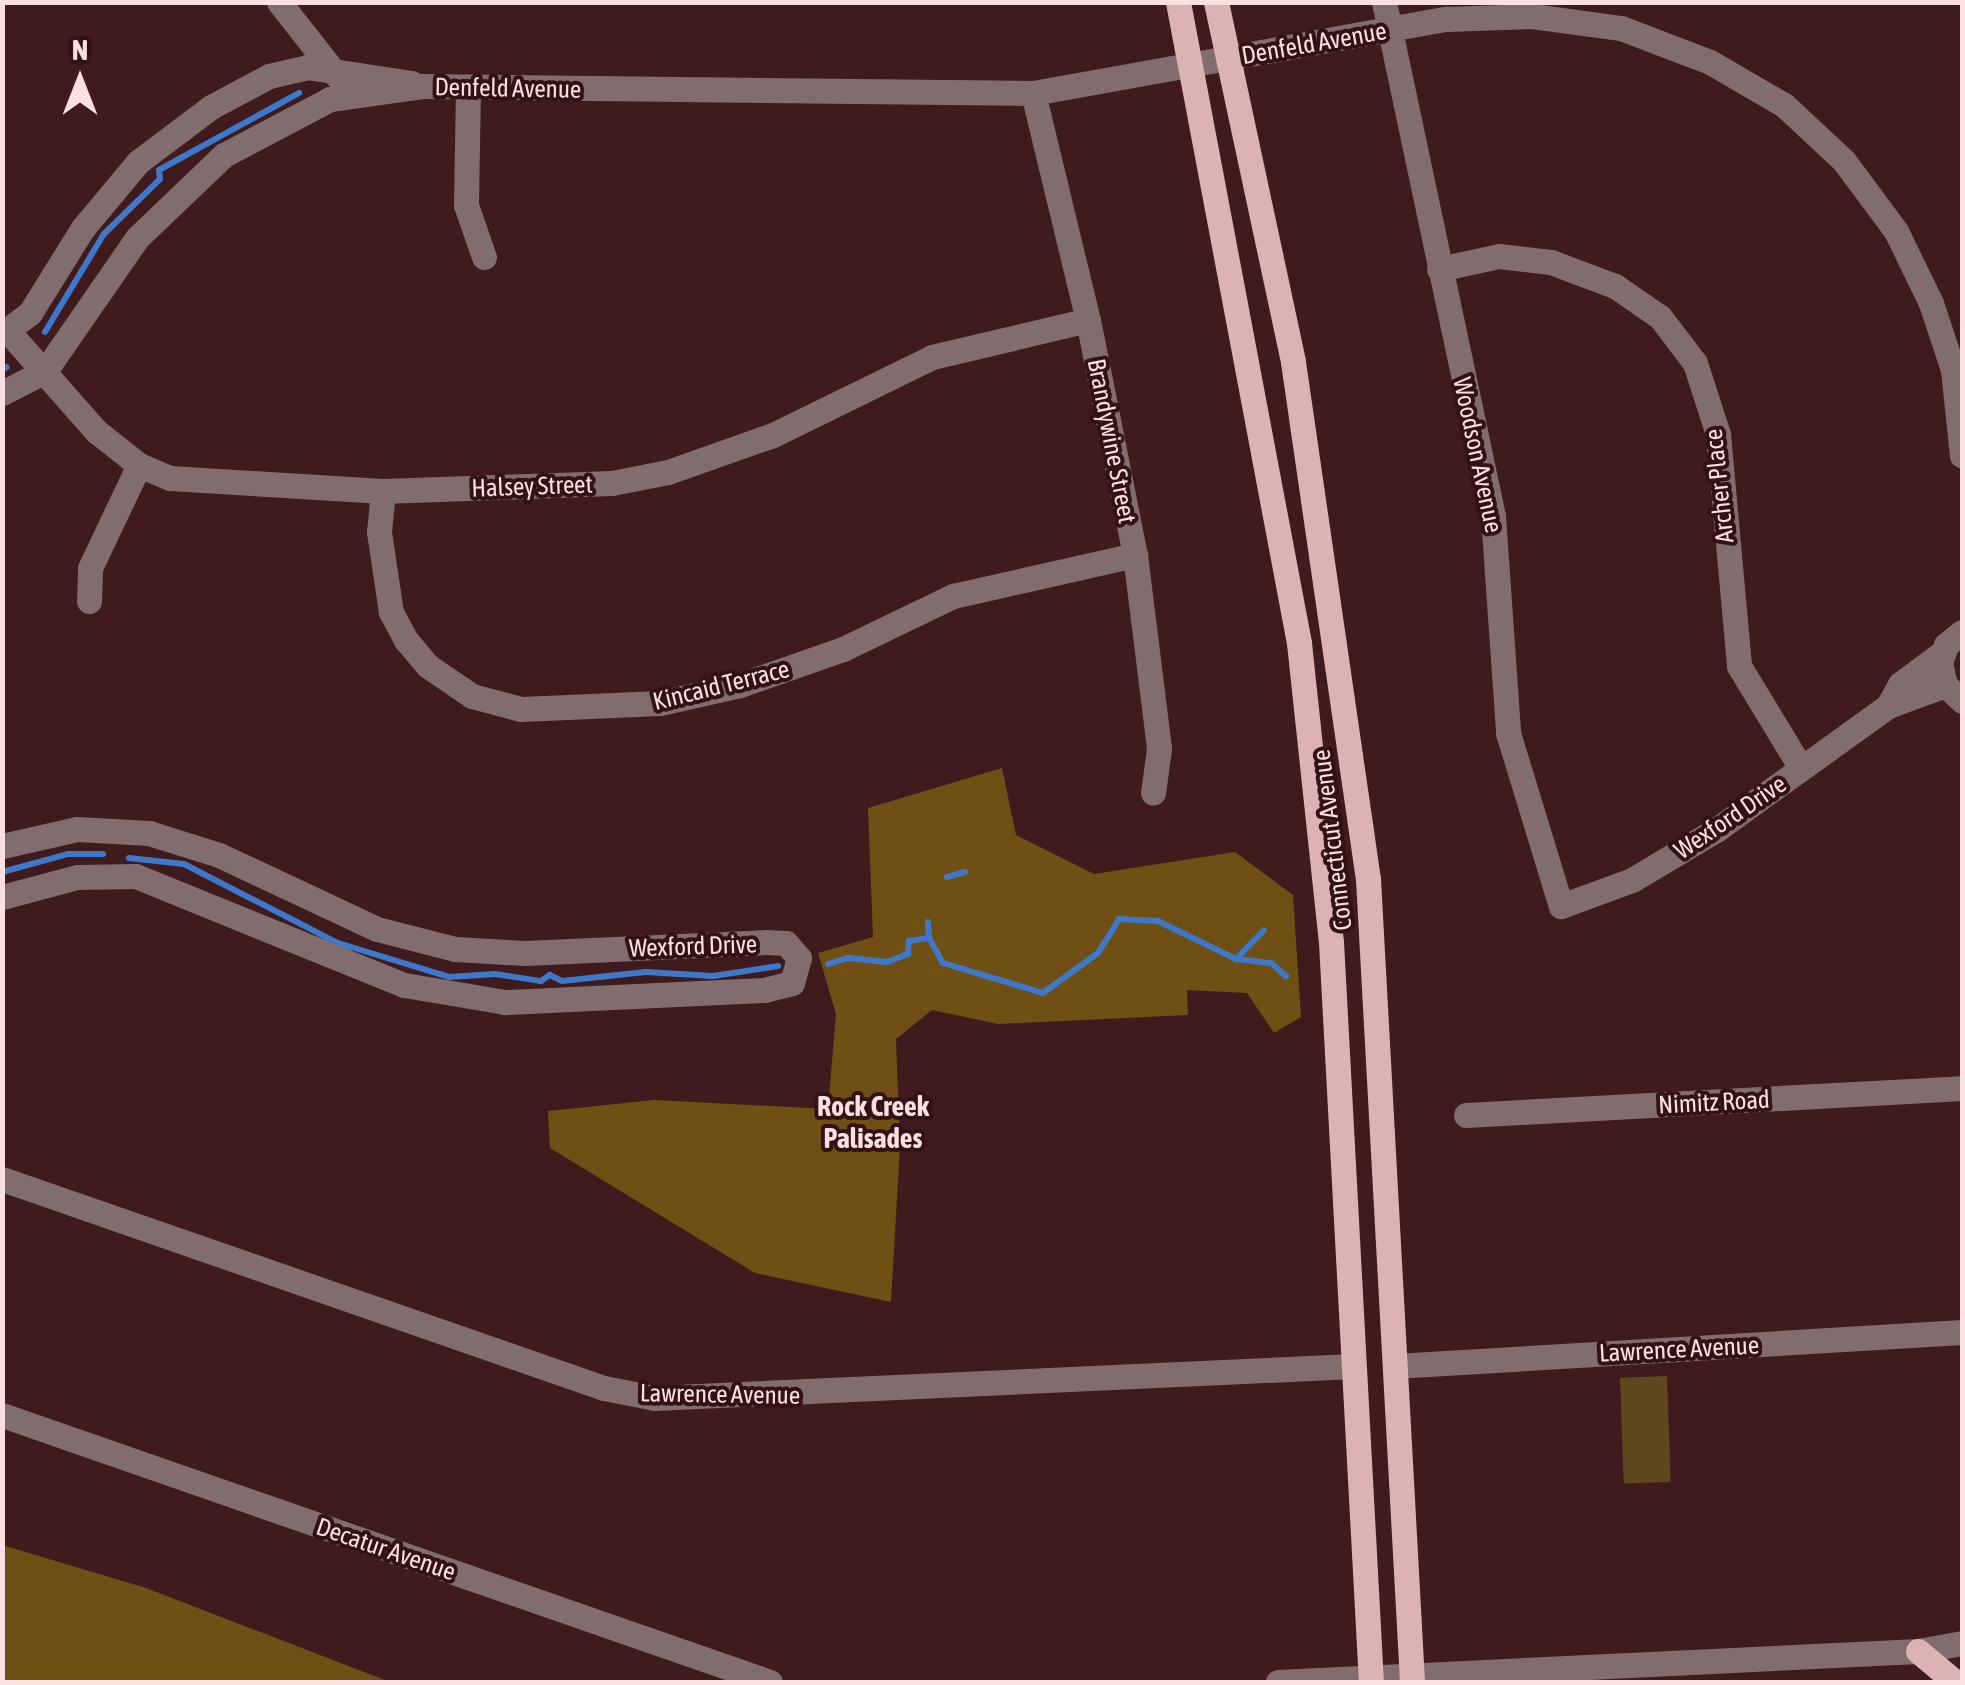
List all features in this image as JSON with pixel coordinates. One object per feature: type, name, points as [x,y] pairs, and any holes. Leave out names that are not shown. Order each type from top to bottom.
[{"type":"main road","name":"Connecticut Avenue","points":[[1178,2],[1299,643],[1331,942],[1371,1680]]},
{"type":"main road","name":"Connecticut Avenue","points":[[1216,2],[1320,522],[1374,938],[1412,1679]]},
{"type":"main road","points":[[1331,942],[1374,938]]},
{"type":"main road","points":[[1918,1651],[1955,1682]]},
{"type":"street","name":"Woodson Avenue","points":[[1384,2],[1493,516],[1508,734],[1561,906]]},
{"type":"street","points":[[283,8],[340,97]]},
{"type":"street","name":"Denfeld Avenue","points":[[5,332],[30,314],[83,228],[138,162],[211,107],[269,76],[320,68],[422,86],[468,88],[1033,93],[1388,30],[1532,16],[1621,28],[1710,62],[1784,106],[1844,161],[1896,231],[1931,303],[1953,370],[1962,456]]},
{"type":"street","name":"Denfeld Avenue","points":[[2,393],[45,370],[137,238],[224,155],[340,97],[422,86]]},
{"type":"street","points":[[468,88],[466,205],[484,257]]},
{"type":"street","name":"Brandywine Street","points":[[1033,93],[1088,320],[1135,556],[1160,749],[1152,793]]},
{"type":"street","name":"Archer Place","points":[[1439,270],[1499,256],[1551,262],[1615,286],[1660,317],[1695,363],[1718,434],[1739,666],[1801,768]]},
{"type":"street","name":"Halsey Street","points":[[5,332],[45,370],[96,431],[138,465],[203,485],[383,491],[612,483],[668,472],[773,435],[932,357],[1088,320]]},
{"type":"street","points":[[89,602],[90,568],[138,465]]},
{"type":"street","name":"Kincaid Terrace","points":[[383,491],[379,532],[391,612],[406,640],[428,666],[472,696],[521,709],[660,704],[740,685],[843,649],[954,596],[1135,556]]},
{"type":"street","points":[[1954,693],[1955,639],[1962,606]]},
{"type":"street","name":"Wexford Drive","points":[[1888,706],[1900,684],[1955,639]]},
{"type":"street","name":"Wexford Drive","points":[[1561,906],[1632,880],[1888,706],[1954,693]]},
{"type":"street","name":"Wexford Drive","points":[[2,846],[76,829],[148,833],[219,856],[377,929],[455,949],[525,953],[765,942],[786,944],[799,958],[792,982],[764,990],[504,1002],[404,985],[136,876],[76,877],[2,897]]},
{"type":"street","name":"Nimitz Road","points":[[1466,1115],[1962,1088]]},
{"type":"street","name":"Lawrence Avenue","points":[[2,1179],[604,1388],[654,1398],[1353,1366]]},
{"type":"street","name":"Lawrence Avenue","points":[[1395,1366],[1962,1332]]},
{"type":"street","name":"Decatur Avenue","points":[[2,1415],[770,1682]]},
{"type":"street","points":[[1278,1682],[1412,1679],[1918,1651],[1962,1643]]},
{"type":"shaded area","points":[[1002,768],[1016,835],[1094,874],[1235,852],[1293,895],[1301,1017],[1274,1033],[1247,993],[1187,990],[1188,1015],[998,1024],[932,1010],[896,1039],[900,1146],[891,1302],[755,1273],[550,1148],[548,1111],[654,1100],[828,1109],[836,1014],[818,953],[873,937],[868,808]]},
{"type":"shaded area","points":[[1667,1376],[1671,1482],[1624,1484],[1620,1378]]},
{"type":"shaded area","points":[[2,1545],[146,1588],[390,1682],[3,1682]]},
{"type":"waterway","points":[[45,332],[104,234],[160,179],[159,170],[299,93]]},
{"type":"waterway","points":[[2,369],[7,367]]},
{"type":"waterway","points":[[2,872],[68,854],[103,854]]},
{"type":"waterway","points":[[129,858],[184,864],[338,943],[449,977],[495,974],[541,981],[550,975],[562,981],[646,972],[713,976],[778,966]]},
{"type":"waterway","points":[[947,877],[965,872]]},
{"type":"waterway","points":[[929,938],[943,963],[1043,993],[1098,953],[1119,919],[1158,921],[1236,959],[1264,930]]},
{"type":"waterway","points":[[828,964],[848,958],[887,962],[908,954],[909,941],[929,938],[928,922]]},
{"type":"waterway","points":[[1237,959],[1271,963],[1286,976]]},
{"type":"district","name":"Rock Creek Palisades","points":[[873,1122]]}]
